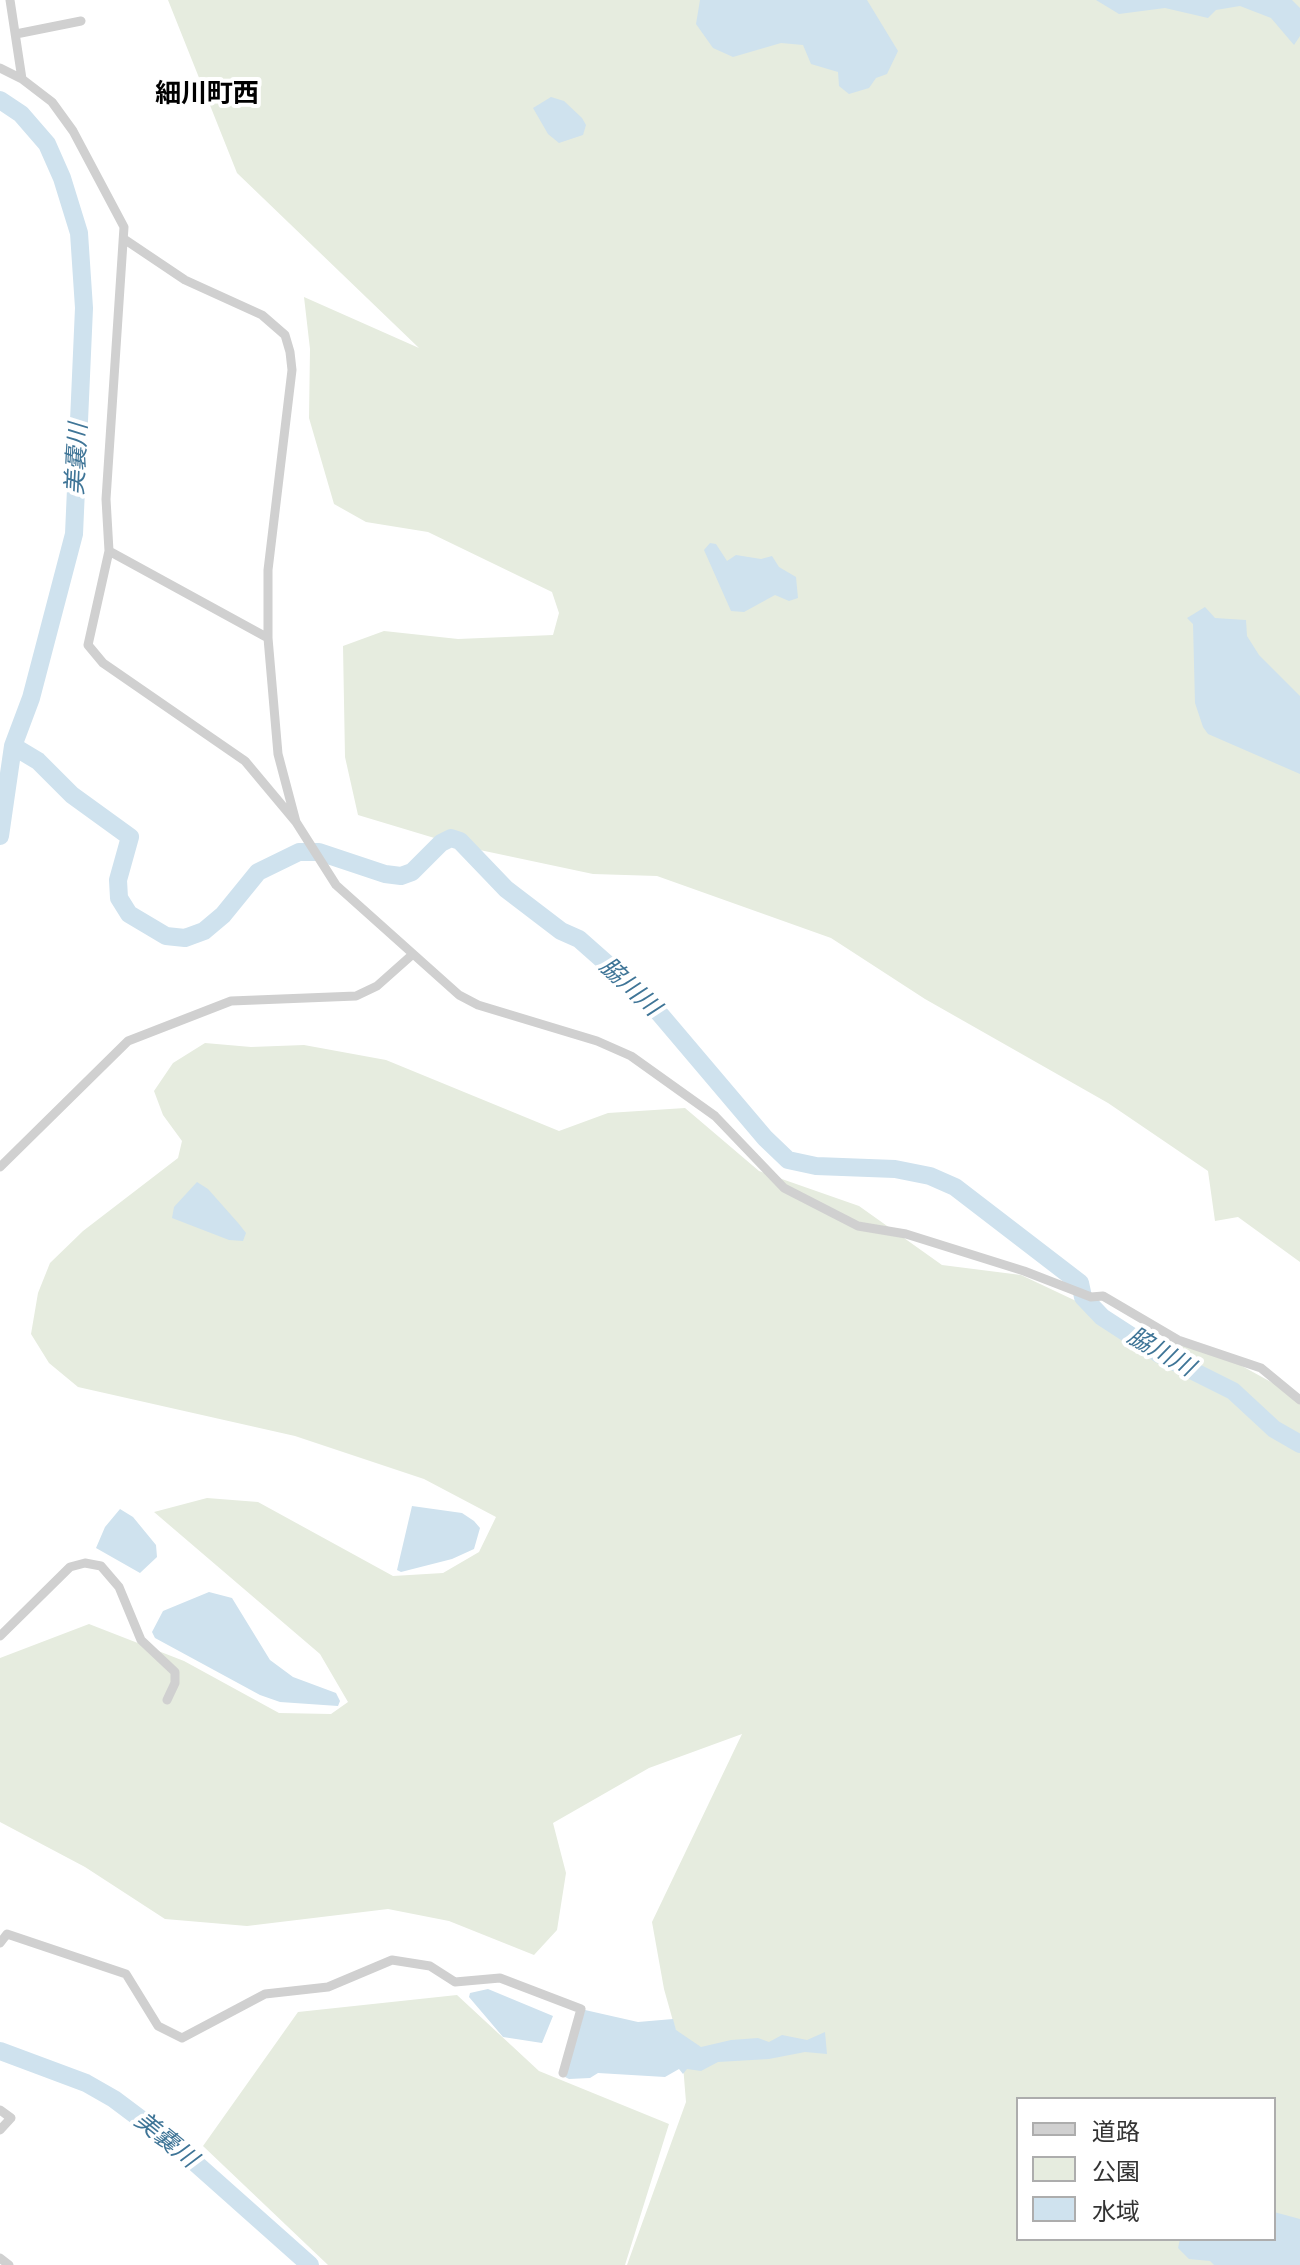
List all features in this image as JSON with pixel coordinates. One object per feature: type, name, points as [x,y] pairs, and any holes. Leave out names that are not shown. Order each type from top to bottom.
[{"type":"street","points":[[10,0],[22,79]]},
{"type":"street","points":[[16,34],[81,21]]},
{"type":"street","points":[[0,68],[22,79],[52,102],[73,131],[124,227],[106,499],[109,551],[88,645],[103,663],[245,761],[296,822],[330,875],[350,899],[459,995],[478,1005],[597,1041],[631,1056],[715,1116],[784,1188],[845,1220],[858,1226],[906,1234],[950,1247],[1091,1297],[1103,1296],[1178,1340],[1261,1368],[1300,1400]]},
{"type":"street","points":[[124,239],[185,280],[262,315],[285,335],[292,370],[268,570],[268,638],[278,754],[296,822]]},
{"type":"street","points":[[109,551],[268,638]]},
{"type":"street","points":[[0,1167],[128,1041],[231,1001],[356,996],[377,986],[413,954]]},
{"type":"street","points":[[0,1636],[70,1567],[85,1563],[101,1566],[119,1587],[141,1640],[175,1672],[175,1683],[167,1700]]},
{"type":"street","points":[[0,1943],[7,1934],[126,1974],[158,2026],[182,2038],[265,1994],[328,1987],[392,1960],[430,1966],[455,1982],[500,1978],[581,2009],[563,2073]]},
{"type":"street","points":[[0,2110],[11,2118],[0,2130]]},
{"type":"street","points":[[0,2258],[9,2265]]},
{"type":"green space","points":[[168,0],[1300,0],[1300,1262],[1238,1217],[1215,1221],[1208,1171],[1108,1103],[925,999],[831,938],[657,876],[593,874],[461,846],[358,815],[345,757],[343,646],[384,631],[458,639],[553,635],[559,613],[552,592],[428,532],[366,522],[334,504],[309,418],[310,349],[304,297],[419,348],[237,173]]},
{"type":"green space","points":[[205,1043],[251,1047],[304,1045],[386,1060],[559,1131],[608,1113],[685,1108],[759,1171],[859,1206],[942,1265],[1021,1275],[1144,1333],[1222,1355],[1300,1398],[1300,2265],[627,2265],[686,2102],[682,2053],[664,1989],[652,1922],[742,1734],[649,1768],[553,1823],[566,1873],[557,1930],[534,1955],[449,1921],[388,1909],[247,1926],[165,1919],[85,1867],[0,1822],[0,1658],[89,1624],[184,1661],[279,1713],[331,1714],[348,1702],[320,1654],[154,1512],[207,1498],[258,1502],[393,1576],[443,1573],[479,1552],[496,1517],[424,1479],[295,1436],[78,1387],[49,1363],[31,1334],[38,1293],[50,1263],[83,1231],[178,1158],[182,1141],[163,1115],[154,1091],[173,1063]]},
{"type":"green space","points":[[457,1995],[539,2071],[669,2124],[625,2265],[328,2265],[203,2146],[298,2012]]},
{"type":"water","points":[[700,0],[867,0],[898,51],[887,74],[876,78],[869,88],[849,94],[839,86],[838,72],[811,64],[803,45],[781,43],[733,57],[713,48],[696,24]]},
{"type":"water","points":[[1096,0],[1292,0],[1300,8],[1300,36],[1294,45],[1271,18],[1240,6],[1216,10],[1208,18],[1165,8],[1119,14]]},
{"type":"water","points":[[551,97],[564,101],[582,118],[586,125],[583,135],[559,143],[548,134],[533,108]]},
{"type":"water","points":[[710,543],[716,544],[727,561],[736,555],[761,559],[772,556],[779,567],[796,577],[798,598],[789,601],[775,595],[744,612],[731,611],[704,550]]},
{"type":"water","points":[[1205,607],[1215,618],[1246,620],[1247,636],[1259,655],[1300,696],[1300,774],[1208,734],[1203,727],[1195,703],[1193,624],[1187,618]]},
{"type":"water","points":[[197,1182],[208,1189],[239,1224],[246,1233],[243,1241],[229,1240],[172,1218],[174,1207]]},
{"type":"water","points":[[412,1506],[462,1513],[474,1521],[480,1528],[474,1549],[452,1559],[401,1572],[397,1570]]},
{"type":"water","points":[[120,1509],[133,1517],[156,1545],[157,1557],[140,1573],[96,1548],[105,1527]]},
{"type":"water","points":[[209,1592],[232,1598],[270,1660],[293,1677],[336,1693],[340,1701],[338,1706],[280,1702],[260,1695],[155,1638],[152,1632],[163,1611]]},
{"type":"water","points":[[488,1989],[553,2016],[542,2043],[503,2037],[469,1997],[470,1993]]},
{"type":"water","points":[[585,2010],[638,2022],[673,2019],[676,2030],[701,2047],[758,2038],[769,2042],[782,2035],[807,2040],[825,2032],[827,2054],[805,2052],[769,2059],[718,2062],[701,2071],[687,2069],[683,2074],[679,2069],[665,2077],[598,2073],[590,2078],[569,2079],[565,2077]]},
{"type":"water","points":[[1276,2213],[1300,2219],[1300,2265],[1214,2265],[1210,2261],[1189,2259],[1178,2248],[1180,2241],[1276,2241]]},
{"type":"waterway","name":"美嚢川","points":[[0,100],[21,114],[47,144],[62,178],[79,233],[84,308],[74,534],[31,698],[13,746],[0,836]]},
{"type":"waterway","name":"脇川川","points":[[13,746],[38,761],[72,795],[130,837],[118,880],[119,898],[129,914],[166,936],[185,938],[204,931],[223,915],[258,872],[299,852],[319,852],[385,874],[401,876],[412,872],[441,843],[451,838],[460,841],[506,889],[561,931],[579,939],[648,1000],[765,1138],[788,1160],[816,1166],[895,1169],[930,1176],[955,1187],[1080,1283],[1083,1297],[1102,1317],[1159,1354],[1233,1391],[1274,1429],[1300,1444]]},
{"type":"waterway","name":"美嚢川","points":[[0,2051],[86,2083],[114,2099],[174,2144],[310,2265]]},
{"type":"district","name":"細川町西","points":[[207,94]]}]
